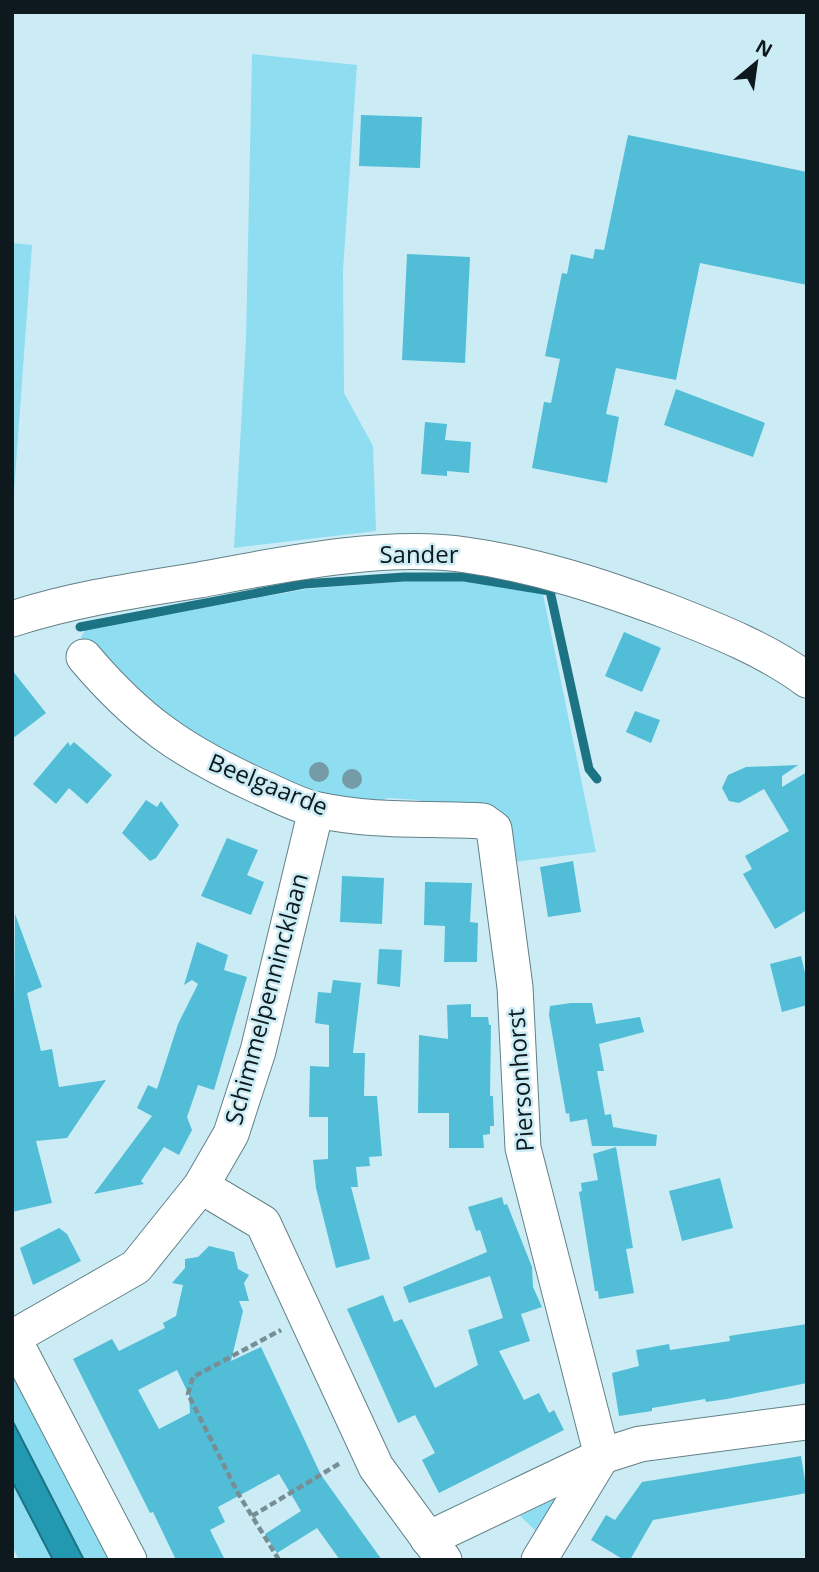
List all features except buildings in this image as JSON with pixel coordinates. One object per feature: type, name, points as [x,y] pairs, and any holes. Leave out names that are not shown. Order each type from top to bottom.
[{"type":"street","name":"Sander","points":[[12,619],[79,601],[315,559],[391,554],[464,554],[560,573],[642,601],[720,631],[807,680]]},
{"type":"street","name":"Beelgaarde","points":[[84,657],[134,709],[170,741],[214,766],[316,810],[391,821],[489,823]]},
{"type":"street","name":"Schimmelpennincklaan","points":[[13,1337],[136,1267],[201,1186],[231,1134],[258,1051],[316,810]]},
{"type":"street","name":"Piersonhorst","points":[[489,823],[497,835],[515,986],[523,1149],[602,1456]]},
{"type":"street","points":[[201,1186],[263,1223],[376,1467],[436,1549],[602,1456],[640,1444],[807,1422]]},
{"type":"street","points":[[13,1337],[129,1560]]},
{"type":"street","points":[[540,1560],[602,1456]]},
{"type":"path","points":[[279,1560],[252,1516],[188,1394],[193,1377],[306,1317]]},
{"type":"path","points":[[252,1516],[367,1447]]},
{"type":"shaded area","points":[[252,54],[357,65],[343,270],[344,393],[373,446],[376,531],[234,548],[246,340]]},
{"type":"shaded area","points":[[12,243],[32,245],[12,519]]},
{"type":"shaded area","points":[[436,579],[508,586],[543,594],[596,852],[513,862],[503,825],[428,809],[419,800],[387,798],[371,809],[281,786],[272,772],[238,756],[219,758],[139,703],[140,689],[120,671],[105,668],[81,637],[86,629],[307,589]]},
{"type":"shaded area","points":[[12,1366],[117,1560],[84,1560],[12,1420]]},
{"type":"shaded area","points":[[12,1420],[84,1560],[53,1560],[12,1481]]},
{"type":"shaded area","points":[[12,1481],[53,1560],[19,1560],[12,1546]]},
{"type":"shaded area","points":[[550,1490],[560,1496],[540,1535],[513,1509]]},
{"type":"waterway","points":[[80,627],[304,584],[404,577],[464,577],[550,591],[589,769],[597,779]]}]
